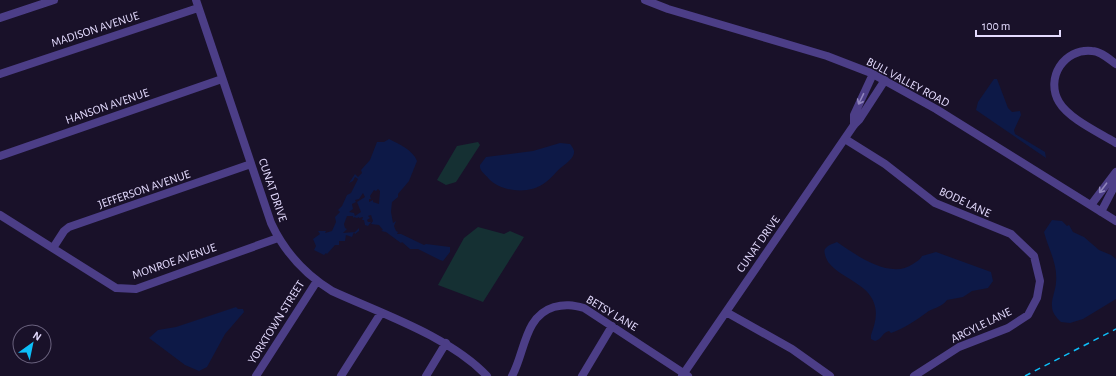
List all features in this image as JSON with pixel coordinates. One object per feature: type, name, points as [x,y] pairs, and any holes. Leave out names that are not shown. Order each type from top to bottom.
[{"type":"street","points":[[0,18],[54,0]]},
{"type":"street","name":"BULL VALLEY ROAD","points":[[645,0],[668,9],[827,56],[873,74],[936,109],[1116,221]]},
{"type":"street","name":"CUNAT DRIVE","points":[[197,4],[271,223],[278,238],[317,282],[332,291],[446,343],[470,359],[487,376]]},
{"type":"street","name":"MADISON AVENUE","points":[[0,74],[197,4]]},
{"type":"street","points":[[1116,64],[1093,50],[1073,52],[1058,67],[1053,83],[1059,102],[1068,112],[1116,143]]},
{"type":"street","name":"CUNAT DRIVE","points":[[854,125],[854,115],[873,74]]},
{"type":"street","name":"HANSON AVENUE","points":[[0,156],[222,79]]},
{"type":"street","name":"CUNAT DRIVE","points":[[685,375],[726,312],[885,80]]},
{"type":"street","name":"BODE LANE","points":[[845,138],[885,164],[935,203],[1011,234],[1034,256],[1040,281]]},
{"type":"street","name":"JEFFERSON AVENUE","points":[[53,248],[64,231],[69,227],[251,164]]},
{"type":"street","points":[[1091,205],[1116,172]]},
{"type":"street","points":[[1101,212],[1116,183]]},
{"type":"street","name":"MONROE AVENUE","points":[[0,215],[116,288],[136,289],[278,238]]},
{"type":"street","name":"ARGYLE LANE","points":[[914,376],[959,348],[1008,328],[1028,315],[1037,298],[1040,281]]},
{"type":"street","name":"YORKTOWN STREET","points":[[256,376],[317,282]]},
{"type":"street","name":"BETSY LANE","points":[[512,376],[520,363],[530,327],[538,316],[550,309],[564,305],[573,305],[584,308],[685,375]]},
{"type":"street","points":[[726,312],[792,349],[830,376]]},
{"type":"street","points":[[341,376],[381,313]]},
{"type":"street","points":[[582,376],[612,326]]},
{"type":"street","points":[[426,376],[446,343]]},
{"type":"green space","points":[[478,142],[480,145],[456,182],[446,185],[437,180],[457,146]]},
{"type":"green space","points":[[478,227],[504,234],[510,231],[524,237],[483,302],[438,285],[464,238]]},
{"type":"water","points":[[994,79],[997,79],[1008,108],[1012,112],[1020,111],[1021,115],[1014,130],[1015,134],[1045,152],[1046,158],[976,110],[978,102]]},
{"type":"water","points":[[389,139],[409,151],[417,161],[409,181],[398,194],[398,197],[392,202],[391,212],[393,223],[396,221],[394,226],[398,232],[397,234],[401,234],[424,245],[450,247],[450,252],[443,261],[418,249],[410,249],[386,232],[381,231],[383,230],[379,225],[371,224],[373,221],[371,215],[368,216],[370,218],[367,220],[368,222],[371,222],[368,226],[365,225],[364,220],[362,220],[363,217],[353,218],[353,216],[347,216],[344,224],[345,228],[347,229],[343,233],[354,232],[352,237],[346,235],[345,241],[339,241],[339,245],[335,245],[327,254],[326,253],[324,255],[314,250],[316,246],[313,239],[320,234],[318,231],[326,231],[325,233],[332,231],[336,222],[335,217],[340,212],[338,210],[342,206],[347,195],[351,193],[358,179],[355,177],[353,181],[349,183],[355,174],[358,177],[362,173],[361,170],[370,160],[377,142],[384,142]],"holes":[[[378,189],[380,191],[379,204],[373,202],[373,200],[369,202],[369,199],[371,199],[370,196],[374,190],[376,191]],[[363,193],[365,197],[357,202],[361,212],[355,216],[354,213],[349,212],[353,209],[352,204],[356,202],[355,200],[359,199]]]},
{"type":"water","points":[[560,143],[570,144],[574,151],[572,158],[548,180],[531,189],[507,189],[494,183],[480,169],[480,165],[486,157],[533,151]]},
{"type":"water","points":[[1052,220],[1062,221],[1067,226],[1069,225],[1073,232],[1084,237],[1099,250],[1116,259],[1116,299],[1083,319],[1070,323],[1061,322],[1055,315],[1052,308],[1056,285],[1056,269],[1044,232]]},
{"type":"water","points":[[359,228],[359,231],[355,234],[354,232]]},
{"type":"water","points":[[837,242],[863,259],[874,264],[894,269],[904,268],[913,264],[922,256],[936,252],[991,272],[993,281],[988,288],[972,291],[963,297],[947,300],[942,305],[928,311],[913,322],[891,333],[889,331],[887,332],[875,341],[871,339],[876,315],[871,296],[860,286],[834,268],[828,262],[824,252],[825,249]]},
{"type":"water","points":[[236,307],[238,309],[243,309],[244,312],[225,334],[207,367],[199,371],[185,365],[149,338],[158,330],[176,327]]},
{"type":"railway","points":[[1025,376],[1116,329]]}]
